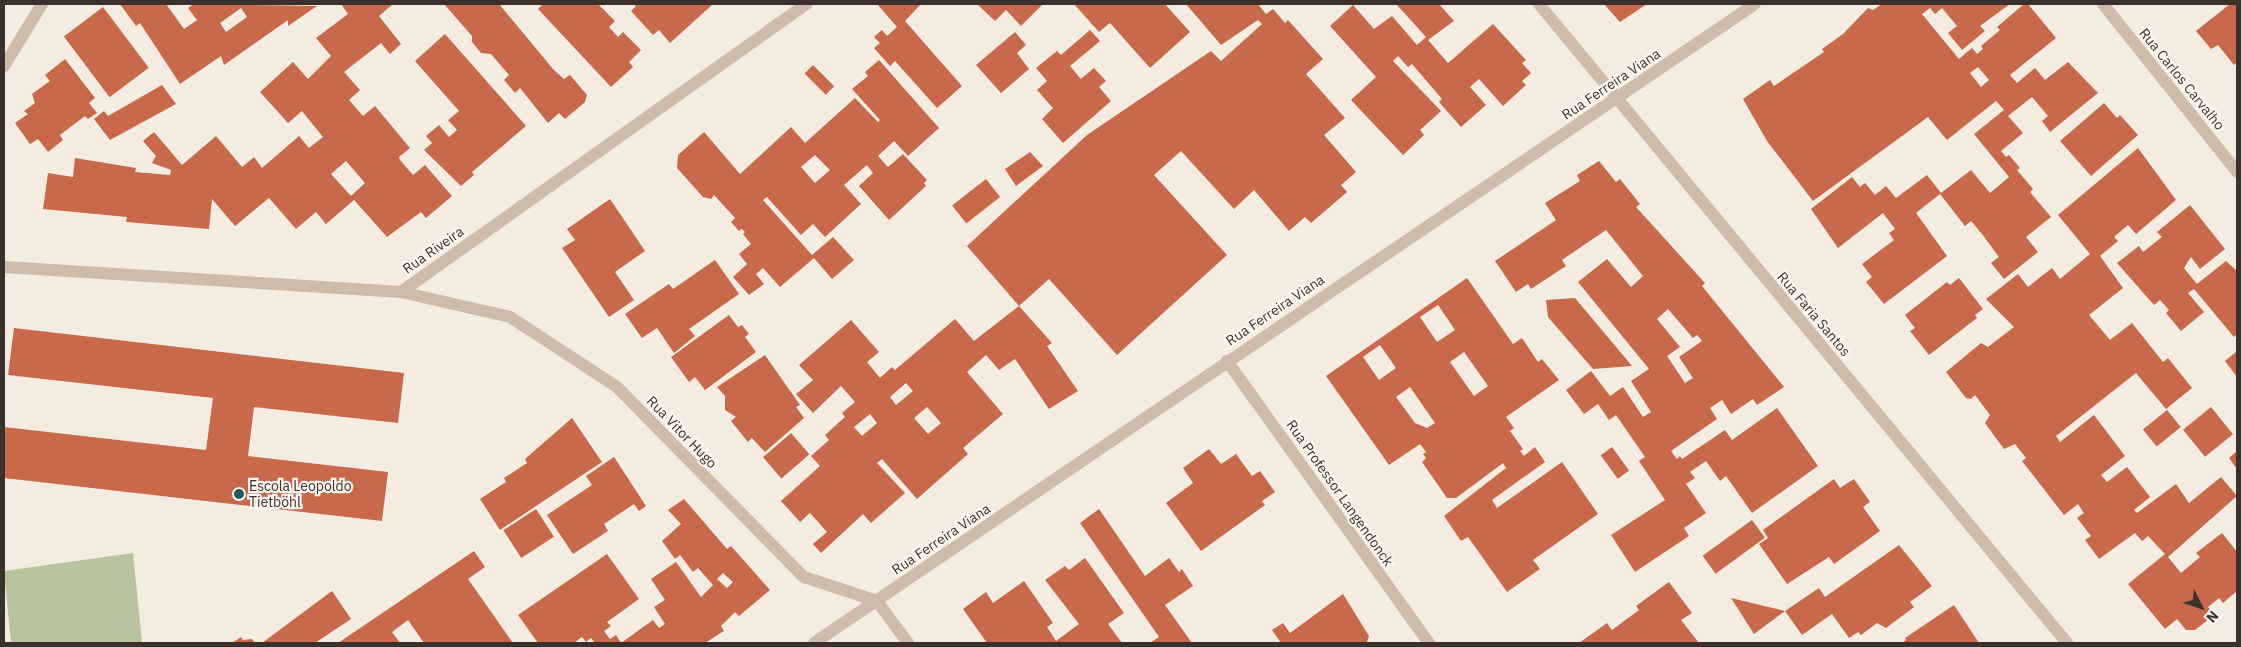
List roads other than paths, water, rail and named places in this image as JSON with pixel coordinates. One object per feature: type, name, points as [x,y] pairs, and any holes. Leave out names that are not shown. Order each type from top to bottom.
[{"type":"street","points":[[4,66],[42,4]]},
{"type":"street","name":"Rua Riveira","points":[[4,267],[401,292],[807,4]]},
{"type":"street","name":"Rua Faria Santos","points":[[1539,4],[2067,643]]},
{"type":"street","name":"Rua Ferreira Viana","points":[[814,643],[1755,4]]},
{"type":"street","name":"Rua Carlos Carvalho","points":[[2103,4],[2237,172]]},
{"type":"street","name":"Rua Vitor Hugo","points":[[401,292],[510,317],[617,387],[804,577],[877,601]]},
{"type":"street","name":"Rua Professor Langendonck","points":[[1227,361],[1429,643]]},
{"type":"street","points":[[877,601],[908,643]]},
{"type":"place","name":"Escola Leopoldo Tietböhl","points":[[239,494]]}]
